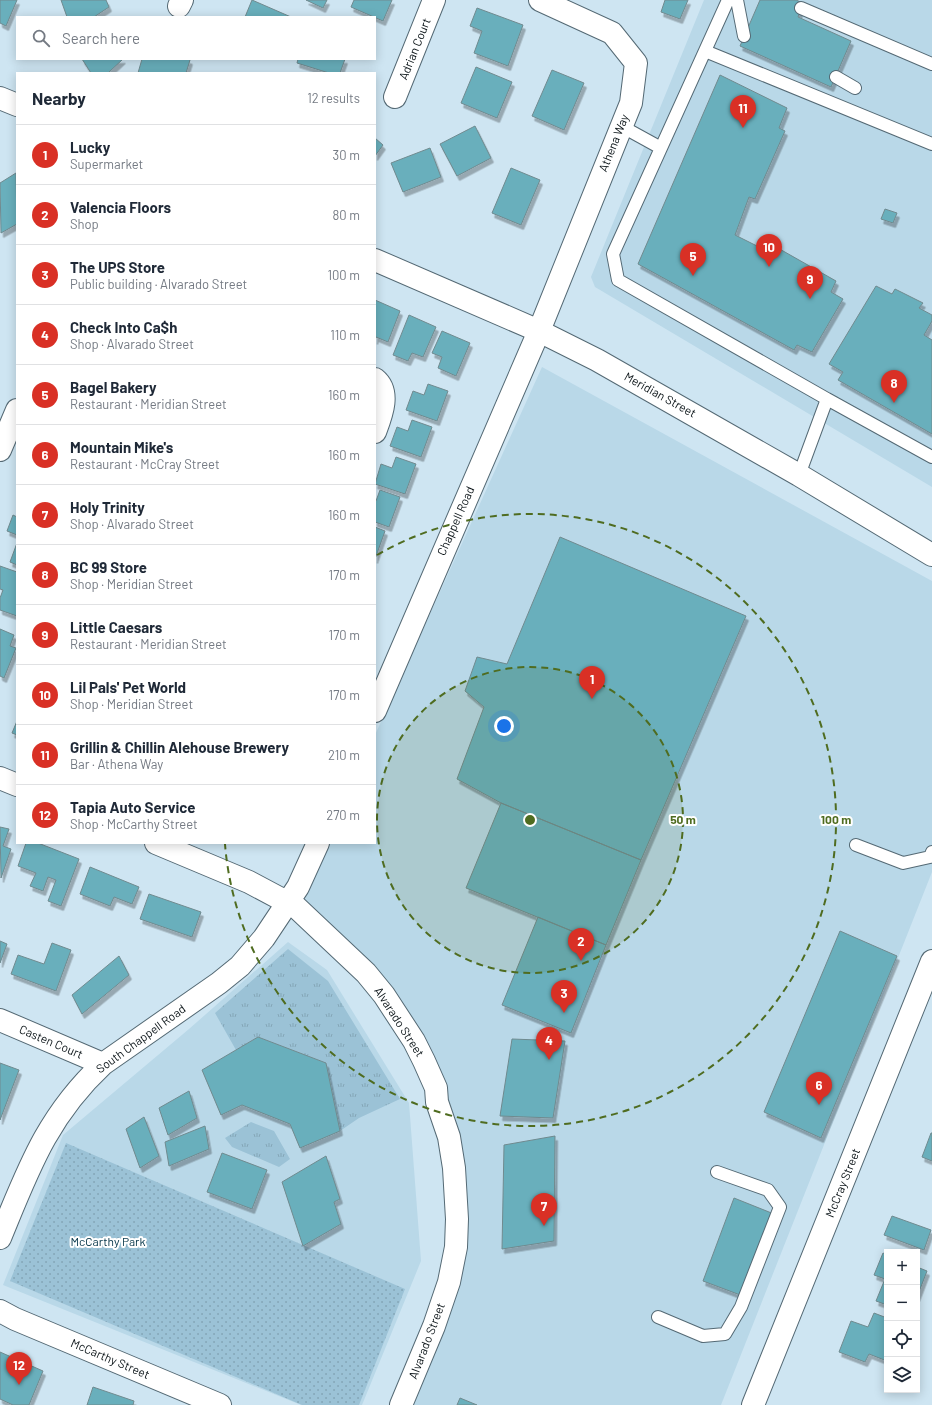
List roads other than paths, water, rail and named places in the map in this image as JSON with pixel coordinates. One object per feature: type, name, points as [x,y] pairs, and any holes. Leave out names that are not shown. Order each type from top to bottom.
[{"type":"street","name":"Adrian Court","points":[[395,97],[434,0]]},
{"type":"street","name":"Athena Way","points":[[539,331],[631,103],[636,63],[612,33],[550,2]]},
{"type":"street","points":[[0,98],[16,105]]},
{"type":"street","name":"Meridian Street","points":[[376,260],[539,331],[597,360],[799,475],[932,555]]},
{"type":"street","name":"Chappell Road","points":[[376,709],[539,331]]},
{"type":"street","points":[[376,381],[384,395],[383,407],[376,429]]},
{"type":"street","points":[[0,450],[16,412]]},
{"type":"street","points":[[0,778],[16,785]]},
{"type":"street","name":"Alvarado Street","points":[[158,844],[249,882],[296,907],[366,973],[384,995],[414,1040],[436,1088],[437,1102],[449,1137],[454,1168],[456,1247],[449,1282],[434,1326],[401,1405]]},
{"type":"street","points":[[287,903],[298,887],[318,844]]},
{"type":"street","name":"South Chappell Road","points":[[0,1238],[29,1169],[48,1129],[65,1105],[87,1079],[103,1064],[219,983],[240,966],[264,938],[287,903]]},
{"type":"street","name":"McCray Street","points":[[753,1405],[932,961]]},
{"type":"street","name":"Casten Court","points":[[0,1020],[103,1064]]},
{"type":"street","name":"McCarthy Street","points":[[0,1311],[15,1319],[220,1405]]},
{"type":"lane","points":[[728,0],[613,254],[618,280],[826,399],[932,457]]},
{"type":"lane","points":[[736,0],[744,36]]},
{"type":"lane","points":[[801,8],[932,64]]},
{"type":"lane","points":[[705,51],[932,144]]},
{"type":"lane","points":[[836,77],[856,88]]},
{"type":"lane","points":[[621,126],[661,148]]},
{"type":"lane","points":[[799,475],[826,399]]},
{"type":"lane","points":[[856,845],[904,863],[930,858],[932,852]]},
{"type":"lane","points":[[658,1318],[703,1336],[724,1334],[741,1307],[780,1207],[768,1190],[717,1172]]},
{"type":"place","name":"Grillin & Chillin Alehouse Brewery","points":[[743,128]]},
{"type":"place","name":"Lil Pals' Pet World","points":[[769,267]]},
{"type":"place","name":"Bagel Bakery","points":[[693,276]]},
{"type":"place","name":"Little Caesars","points":[[810,299]]},
{"type":"place","name":"BC 99 Store","points":[[894,403]]},
{"type":"place","name":"Lucky","points":[[592,699]]},
{"type":"place","name":"Valencia Floors","points":[[581,961]]},
{"type":"place","name":"The UPS Store","points":[[564,1013]]},
{"type":"place","name":"Check Into Ca$h","points":[[549,1060]]},
{"type":"place","name":"Mountain Mike's","points":[[819,1105]]},
{"type":"place","name":"Holy Trinity","points":[[544,1226]]},
{"type":"place","name":"Tapia Auto Service","points":[[19,1385]]},
{"type":"park label","name":"McCarthy Park","points":[[108,1242]]}]
